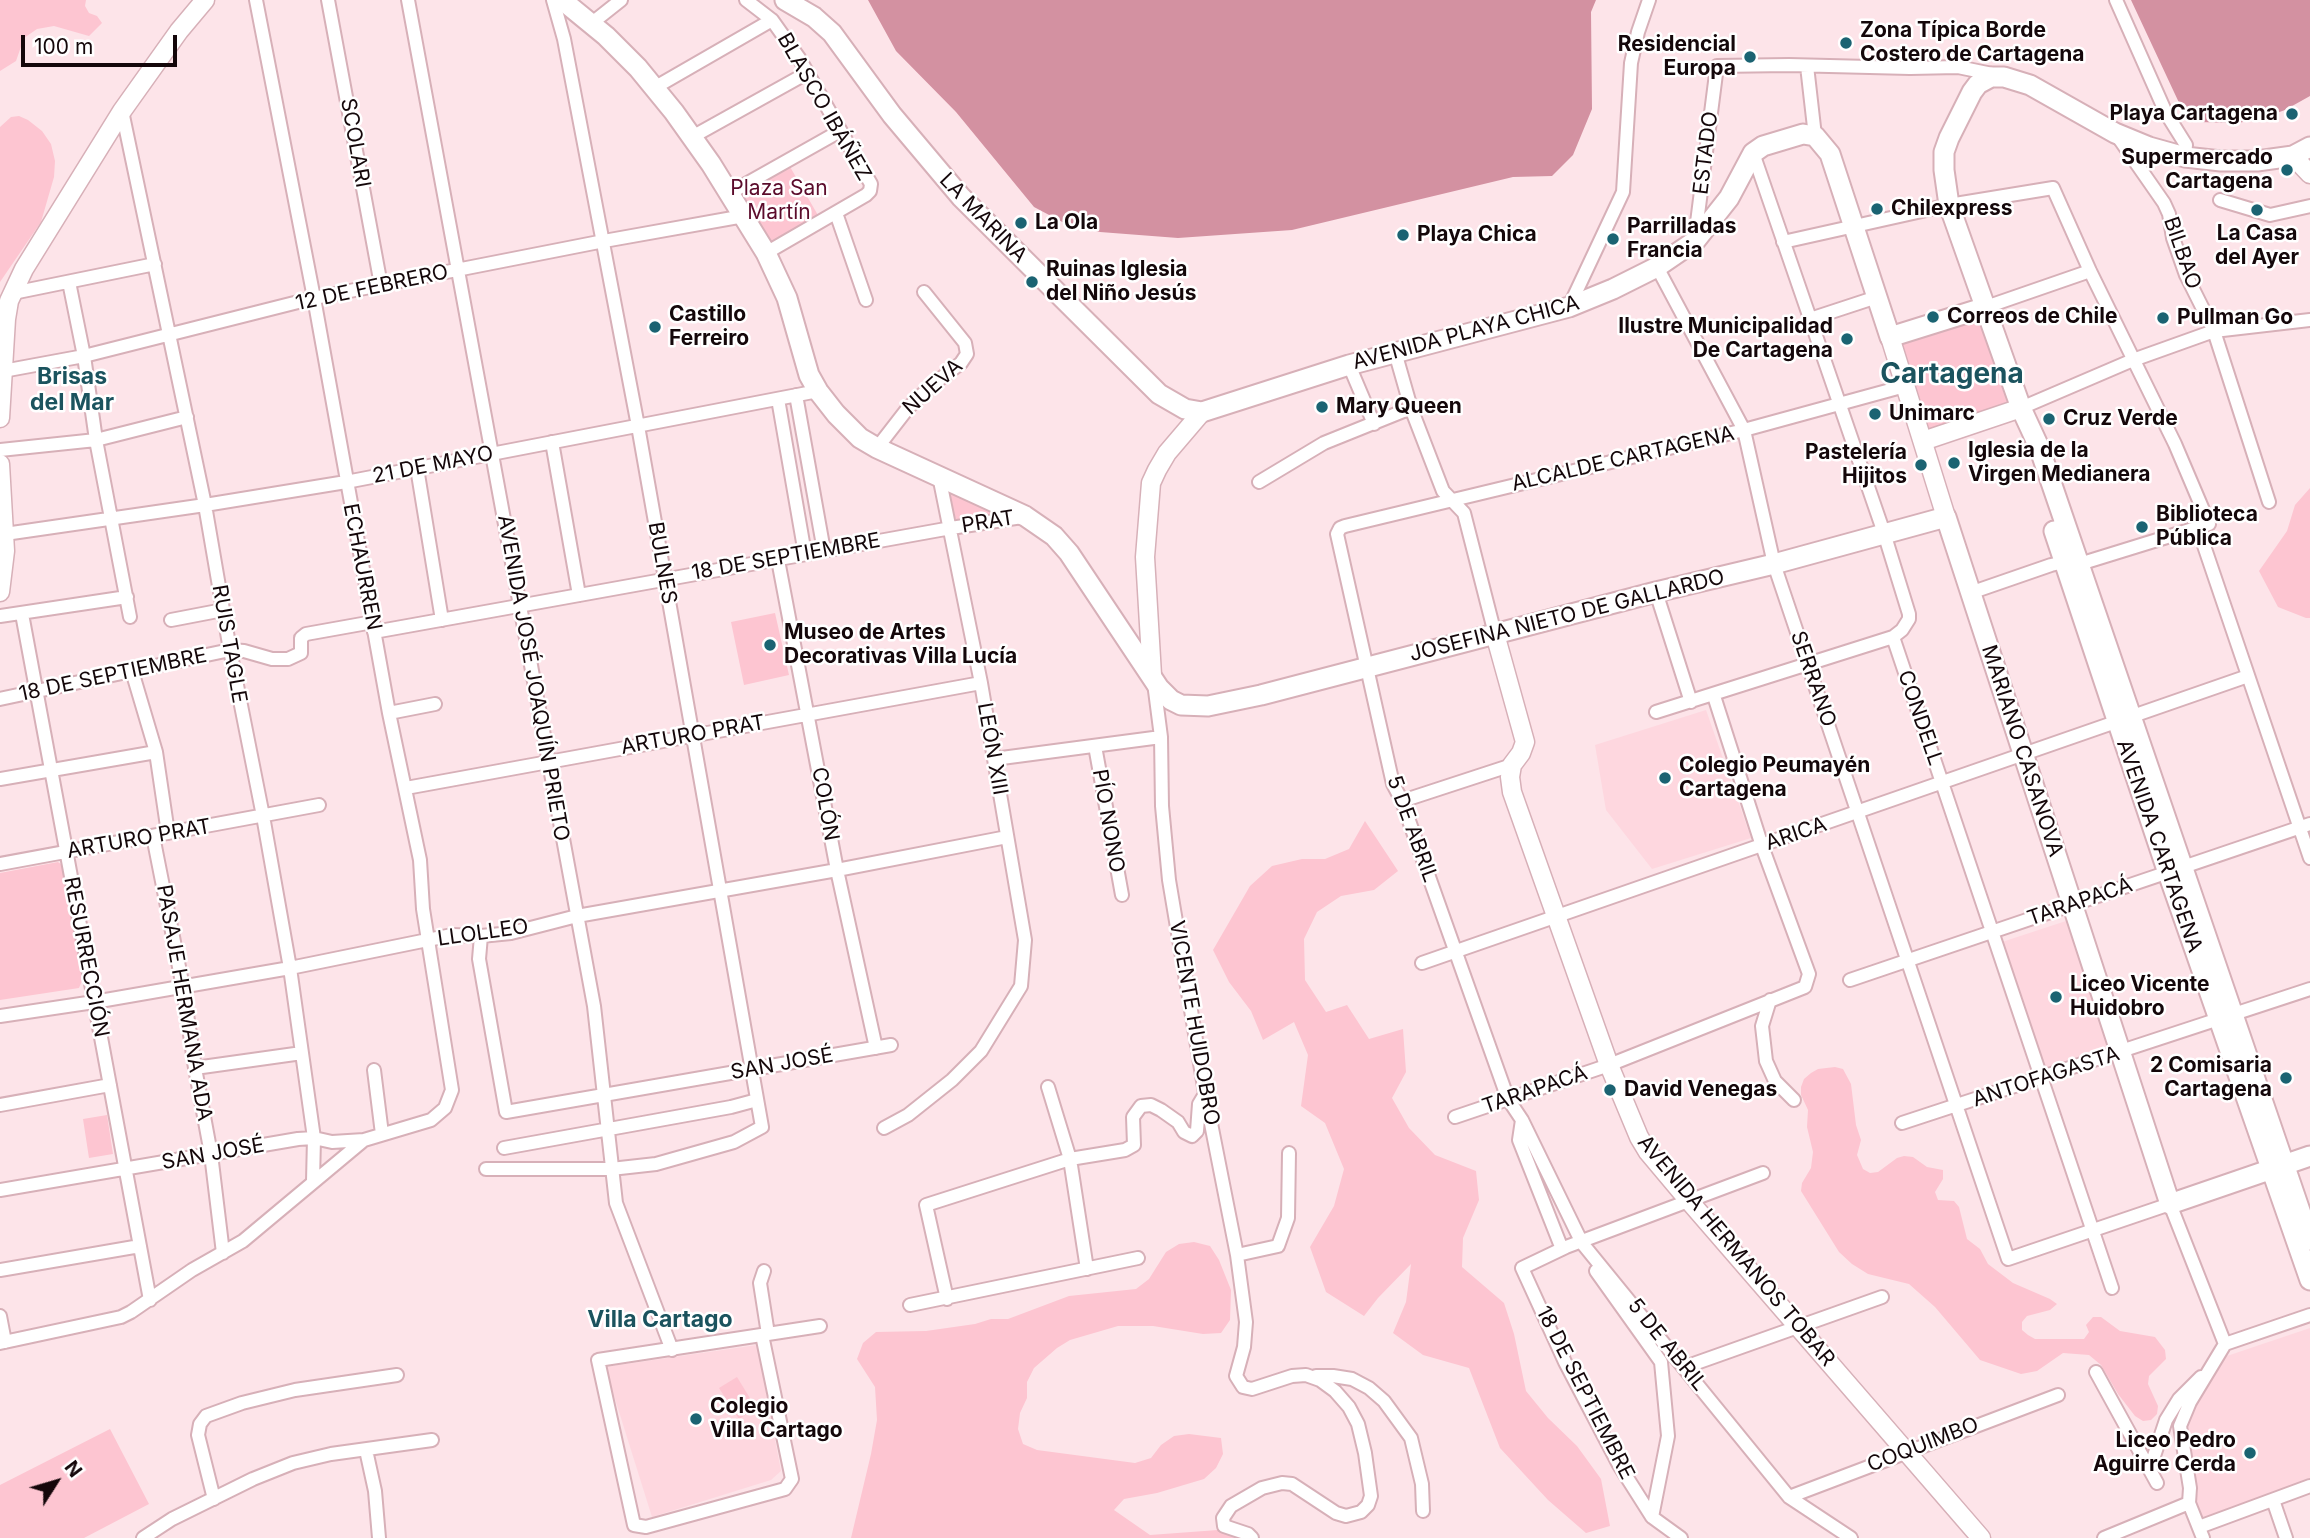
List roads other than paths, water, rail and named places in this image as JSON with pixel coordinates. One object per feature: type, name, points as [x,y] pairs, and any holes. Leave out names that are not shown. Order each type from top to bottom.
[{"type":"main road","points":[[562,0],[620,49],[654,88],[730,193],[766,253],[787,298],[805,364],[818,391],[848,426],[877,448],[1025,516],[1045,529],[1062,544],[1153,675]]},
{"type":"main road","name":"LA MARINA","points":[[785,0],[814,17],[832,33],[938,172],[1151,387],[1177,405],[1202,412]]},
{"type":"main road","name":"AVENIDA CARTAGENA","points":[[2004,78],[1991,77],[1978,85],[1949,138],[1944,152],[1944,170],[1950,205],[2021,408],[2028,449],[2072,562],[2278,1167],[2310,1280]]},
{"type":"main road","points":[[2004,78],[2039,89],[2115,133],[2149,147],[2185,157],[2239,162],[2302,151]]},
{"type":"main road","points":[[1753,153],[1763,146],[1790,136],[1815,136]]},
{"type":"main road","name":"MARIANO CASANOVA","points":[[1815,136],[1830,154],[1890,337]]},
{"type":"main road","name":"AVENIDA PLAYA CHICA","points":[[1202,412],[1349,365],[1569,307],[1657,267],[1695,241],[1729,198],[1753,153]]},
{"type":"main road","points":[[1890,337],[1986,307]]},
{"type":"main road","name":"MARIANO CASANOVA","points":[[1946,517],[2170,1204]]},
{"type":"main road","name":"JOSEFINA NIETO DE GALLARDO","points":[[1153,675],[1164,694],[1176,702],[1186,706],[1208,706],[1261,695],[1774,564],[1946,517]]},
{"type":"main road","points":[[2170,1204],[2310,1156]]},
{"type":"main road","name":"AVENIDA CARTAGENA","points":[[2278,1167],[2310,1240]]},
{"type":"street","points":[[0,418],[6,318],[13,293],[33,252],[122,111],[179,31],[205,0]]},
{"type":"street","name":"ECHAURREN","points":[[256,0],[314,298],[389,713],[420,860],[423,909],[453,1083],[445,1108],[425,1122]]},
{"type":"street","name":"SCOLARI","points":[[328,0],[381,285]]},
{"type":"street","name":"AVENIDA JOSÉ JOAQUÍN PRIETO","points":[[408,0],[594,1006],[616,1203],[672,1350]]},
{"type":"street","name":"BULNES","points":[[553,0],[564,39],[604,241],[762,1127],[734,1142],[656,1164],[611,1169]]},
{"type":"street","points":[[592,23],[621,0]]},
{"type":"street","name":"BLASCO IBÁÑEZ","points":[[746,0],[772,20],[870,180],[871,187],[866,195],[766,253]]},
{"type":"street","points":[[1569,307],[1623,192],[1631,63],[1649,0]]},
{"type":"street","points":[[2116,0],[2166,113],[2186,145],[2185,157]]},
{"type":"street","points":[[654,88],[772,20]]},
{"type":"street","name":"ESTADO","points":[[1695,241],[1717,66],[1807,66]]},
{"type":"street","points":[[1815,136],[1807,66],[1958,66],[1982,70],[2004,78]]},
{"type":"street","points":[[692,137],[807,74]]},
{"type":"street","name":"RUIS TAGLE","points":[[122,111],[205,505],[229,650],[263,816],[290,968],[314,1138],[313,1181]]},
{"type":"street","points":[[730,193],[840,131]]},
{"type":"street","name":"BILBAO","points":[[2115,133],[2164,203],[2186,275],[2214,331],[2269,502]]},
{"type":"street","points":[[2302,151],[2310,174]]},
{"type":"street","points":[[1656,712],[1714,696],[1893,636],[1907,625],[1909,614],[1884,533],[1753,153]]},
{"type":"street","points":[[1783,242],[1854,224],[2053,188],[2090,271],[2175,444],[2248,676],[2305,826],[2310,859]]},
{"type":"street","points":[[2220,200],[2270,215],[2310,206]]},
{"type":"street","points":[[836,213],[866,300]]},
{"type":"street","name":"12 DE FEBRERO","points":[[3,371],[83,356],[314,298],[744,216]]},
{"type":"street","points":[[13,293],[155,264]]},
{"type":"street","name":"SERRANO","points":[[1657,267],[1744,430],[1774,564],[2008,1259],[2092,1230]]},
{"type":"street","points":[[1986,307],[2090,271]]},
{"type":"street","points":[[69,282],[130,617]]},
{"type":"street","name":"NUEVA","points":[[877,448],[908,408],[961,363],[967,354],[965,343],[924,292]]},
{"type":"street","points":[[1810,319],[1877,297]]},
{"type":"street","points":[[1923,441],[2021,408],[2133,360],[2214,331],[2310,320]]},
{"type":"street","name":"MARIANO CASANOVA","points":[[1890,337],[1946,517]]},
{"type":"street","points":[[1395,352],[1411,408],[1443,491],[1464,513],[1525,742],[1517,760],[1511,765],[1402,801]]},
{"type":"street","points":[[1349,365],[1374,424]]},
{"type":"street","name":"ALCALDE CARTAGENA","points":[[1340,528],[1744,430],[1905,386]]},
{"type":"street","name":"21 DE MAYO","points":[[5,534],[346,482],[818,391]]},
{"type":"street","points":[[796,395],[824,551]]},
{"type":"street","points":[[778,399],[805,554]]},
{"type":"street","points":[[1259,482],[1324,443],[1411,408]]},
{"type":"street","name":"VICENTE HUIDOBRO","points":[[1202,412],[1167,453],[1151,484],[1145,557],[1153,675],[1161,737],[1162,806],[1169,880],[1247,1322],[1244,1347],[1236,1372],[1237,1381],[1243,1387],[1252,1389],[1292,1376],[1314,1377]]},
{"type":"street","points":[[0,450],[96,440],[187,417]]},
{"type":"street","points":[[552,442],[579,595]]},
{"type":"street","points":[[0,467],[5,534],[0,592]]},
{"type":"street","points":[[417,468],[442,620]]},
{"type":"street","name":"LEÓN XIII","points":[[884,1128],[908,1115],[952,1080],[981,1051],[1021,986],[1025,940],[981,683],[939,476]]},
{"type":"street","name":"PRAT","points":[[951,527],[1025,516]]},
{"type":"street","points":[[1970,593],[2072,562],[2087,562],[2203,526]]},
{"type":"street","name":"18 DE SEPTIEMBRE","points":[[0,699],[229,650],[272,659],[288,659],[301,653],[300,641],[306,634],[442,620],[951,527]]},
{"type":"street","name":"5 DE ABRIL","points":[[1340,528],[1337,534],[1393,784],[1402,801],[1508,1098],[1522,1120],[1582,1243],[1789,1497],[1852,1538]]},
{"type":"street","name":"COLÓN","points":[[778,560],[837,870],[876,1048]]},
{"type":"street","points":[[1656,592],[1691,702]]},
{"type":"street","points":[[0,617],[127,597]]},
{"type":"street","points":[[171,620],[223,610]]},
{"type":"street","name":"RESURRECCIÓN","points":[[22,614],[150,1300]]},
{"type":"street","name":"CONDELL","points":[[1893,636],[2112,1289]]},
{"type":"street","points":[[132,671],[156,752],[168,833]]},
{"type":"street","name":"ARICA","points":[[1422,964],[2248,676]]},
{"type":"street","name":"ARTURO PRAT","points":[[406,788],[981,683]]},
{"type":"street","points":[[1714,696],[1762,846]]},
{"type":"street","points":[[389,713],[435,704]]},
{"type":"street","points":[[994,759],[1161,737]]},
{"type":"street","name":"PÍO NONO","points":[[1095,746],[1122,895]]},
{"type":"street","points":[[0,779],[156,752]]},
{"type":"street","name":"AVENIDA HERMANOS TOBAR","points":[[1511,765],[1512,792],[1609,1065],[1639,1137],[1690,1202],[1981,1538]]},
{"type":"street","name":"ARTURO PRAT","points":[[0,864],[319,805]]},
{"type":"street","name":"TARAPACÁ","points":[[1850,980],[2305,826]]},
{"type":"street","name":"PASAJE HERMANA ADA","points":[[153,836],[183,987],[211,1154],[223,1253]]},
{"type":"street","name":"LLOLLEO","points":[[0,1016],[290,968],[452,935],[511,933],[577,916],[1007,837]]},
{"type":"street","name":"TARAPACÁ","points":[[1455,1117],[1609,1065],[1805,987],[1809,974],[1762,846]]},
{"type":"street","name":"SAN JOSÉ","points":[[481,936],[479,959],[506,1112],[891,1045]]},
{"type":"street","name":"ANTOFAGASTA","points":[[1902,1123],[2310,989]]},
{"type":"street","points":[[1770,1000],[1762,1026],[1766,1061],[1775,1081],[1794,1100]]},
{"type":"street","points":[[195,1068],[302,1053]]},
{"type":"street","points":[[374,1070],[382,1134]]},
{"type":"street","points":[[0,1105],[110,1084]]},
{"type":"street","points":[[1048,1087],[1070,1159],[1087,1269]]},
{"type":"street","points":[[947,1299],[926,1205],[1070,1159],[1125,1150],[1134,1144],[1133,1117],[1141,1106],[1151,1105],[1161,1110],[1192,1136],[1197,1131],[1199,1104],[1205,1093]]},
{"type":"street","points":[[504,1148],[757,1100]]},
{"type":"street","name":"5 DE ABRIL","points":[[1522,1120],[1519,1140],[1562,1250]]},
{"type":"street","name":"SAN JOSÉ","points":[[0,1190],[298,1139],[314,1138],[332,1142],[364,1140],[425,1122]]},
{"type":"street","points":[[0,1316],[2,1343],[121,1317],[223,1253],[272,1218],[364,1140]]},
{"type":"street","points":[[1237,1255],[1278,1246],[1288,1218],[1289,1153]]},
{"type":"street","points":[[486,1169],[611,1169]]},
{"type":"street","points":[[1562,1250],[1763,1173]]},
{"type":"street","points":[[2092,1230],[2170,1204]]},
{"type":"street","name":"MARIANO CASANOVA","points":[[2170,1204],[2225,1344]]},
{"type":"street","points":[[1582,1243],[1589,1261],[1661,1362],[1668,1436],[1651,1517],[1681,1538]]},
{"type":"street","points":[[0,1270],[140,1246]]},
{"type":"street","name":"18 DE SEPTIEMBRE","points":[[1562,1250],[1522,1268],[1565,1362],[1613,1453],[1651,1517]]},
{"type":"street","points":[[910,1305],[1138,1258]]},
{"type":"street","points":[[764,1271],[761,1283],[765,1335],[792,1479],[785,1489],[646,1527],[634,1525],[598,1360],[672,1350],[765,1335],[820,1326]]},
{"type":"street","points":[[1685,1367],[1882,1297]]},
{"type":"street","points":[[2310,1315],[2225,1344],[2190,1402],[2180,1426],[2190,1488],[2189,1503],[2201,1533],[2310,1486]]},
{"type":"street","points":[[2150,1468],[2161,1431],[2172,1409],[2194,1382],[2212,1368]]},
{"type":"street","points":[[2096,1372],[2157,1483]]},
{"type":"street","points":[[214,1499],[198,1435],[200,1424],[206,1416],[295,1390],[397,1375]]},
{"type":"street","points":[[1314,1377],[1352,1379],[1369,1388],[1384,1401],[1411,1437],[1422,1483],[1423,1511]]},
{"type":"street","points":[[1252,1538],[1248,1534],[1224,1526],[1224,1514],[1231,1506],[1270,1485],[1286,1483],[1298,1486],[1336,1513],[1346,1516],[1356,1515],[1365,1509],[1370,1501],[1366,1453],[1358,1424],[1349,1407],[1335,1391],[1314,1377]]},
{"type":"street","name":"COQUIMBO","points":[[1789,1497],[2058,1395]]},
{"type":"street","points":[[143,1538],[172,1519],[253,1479],[293,1463],[331,1454],[432,1440]]},
{"type":"street","points":[[366,1450],[375,1491],[379,1538]]},
{"type":"street","points":[[2273,1500],[2286,1538]]},
{"type":"street","points":[[2104,1538],[2189,1503]]},
{"type":"place","name":"Zona Típica Borde Costero de Cartagena","points":[[1846,43]]},
{"type":"place","name":"Residencial Europa","points":[[1750,57]]},
{"type":"place","name":"Playa Cartagena","points":[[2292,114]]},
{"type":"place","name":"Supermercado Cartagena","points":[[2287,170]]},
{"type":"place","name":"Chilexpress","points":[[1877,209]]},
{"type":"place","name":"La Casa del Ayer","points":[[2257,210]]},
{"type":"place","name":"La Ola","points":[[1021,223]]},
{"type":"place","name":"Playa Chica","points":[[1403,235]]},
{"type":"place","name":"Parrilladas Francia","points":[[1613,239]]},
{"type":"place","name":"Ruinas Iglesia del Niño Jesús","points":[[1032,282]]},
{"type":"place","name":"Correos de Chile","points":[[1933,317]]},
{"type":"place","name":"Pullman Go","points":[[2163,318]]},
{"type":"place","name":"Castillo Ferreiro","points":[[655,327]]},
{"type":"place","name":"Ilustre Municipalidad De Cartagena","points":[[1847,339]]},
{"type":"place","name":"Mary Queen","points":[[1322,407]]},
{"type":"place","name":"Unimarc","points":[[1875,414]]},
{"type":"place","name":"Cruz Verde","points":[[2049,419]]},
{"type":"place","name":"Iglesia de la Virgen Medianera","points":[[1954,463]]},
{"type":"place","name":"Pastelería Hijitos","points":[[1921,465]]},
{"type":"place","name":"Biblioteca Pública","points":[[2142,527]]},
{"type":"place","name":"Museo de Artes Decorativas Villa Lucía","points":[[770,645]]},
{"type":"place","name":"Colegio Peumayén Cartagena","points":[[1665,778]]},
{"type":"place","name":"Liceo Vicente Huidobro","points":[[2056,997]]},
{"type":"place","name":"2 Comisaria Cartagena","points":[[2286,1078]]},
{"type":"place","name":"David Venegas","points":[[1610,1090]]},
{"type":"place","name":"Colegio Villa Cartago","points":[[696,1419]]},
{"type":"place","name":"Liceo Pedro Aguirre Cerda","points":[[2250,1453]]},
{"type":"district","name":"Cartagena","points":[[1952,375]]},
{"type":"district","name":"Brisas del Mar","points":[[72,390]]},
{"type":"district","name":"Villa Cartago","points":[[660,1320]]},
{"type":"park label","name":"Plaza San Martín","points":[[779,201]]}]
